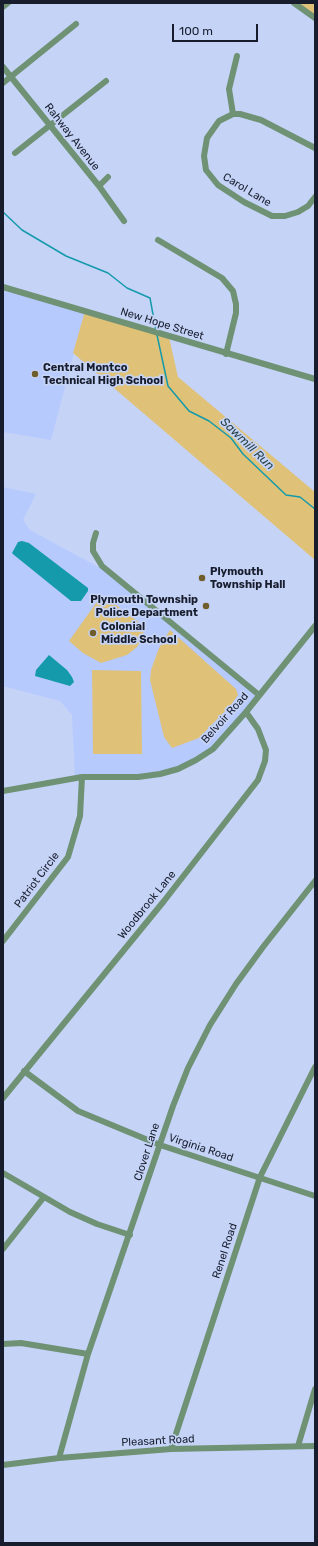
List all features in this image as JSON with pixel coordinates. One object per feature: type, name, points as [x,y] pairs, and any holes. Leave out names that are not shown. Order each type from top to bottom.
[{"type":"street","points":[[3,7],[8,3]]},
{"type":"street","points":[[294,3],[315,18]]},
{"type":"street","points":[[3,83],[76,24]]},
{"type":"street","points":[[237,56],[229,88],[233,114],[255,117],[315,148]]},
{"type":"street","name":"Rahway Avenue","points":[[3,67],[124,221]]},
{"type":"street","points":[[15,153],[106,81]]},
{"type":"street","name":"Carol Lane","points":[[233,114],[219,121],[207,138],[204,156],[206,170],[212,180],[230,194],[272,216],[285,216],[298,212],[308,206],[315,197]]},
{"type":"street","points":[[98,186],[108,177]]},
{"type":"street","points":[[158,240],[222,278],[233,290],[236,313],[226,354]]},
{"type":"street","name":"New Hope Street","points":[[3,287],[315,379]]},
{"type":"street","points":[[96,533],[93,542],[93,551],[102,566],[259,695]]},
{"type":"street","name":"Belvoir Road","points":[[3,791],[82,777],[138,777],[160,774],[178,769],[213,749],[246,712],[315,626]]},
{"type":"street","name":"Woodbrook Lane","points":[[3,1098],[164,900],[258,780],[265,761],[266,750],[258,729],[246,712]]},
{"type":"street","name":"Patriot Circle","points":[[3,941],[68,857],[80,816],[82,777]]},
{"type":"street","name":"Clover Lane","points":[[59,1458],[88,1354],[173,1106],[188,1068],[210,1025],[236,984],[315,881]]},
{"type":"street","name":"Renel Road","points":[[171,1449],[260,1177],[315,1067]]},
{"type":"street","name":"Virginia Road","points":[[24,1071],[78,1111],[160,1145],[315,1196]]},
{"type":"street","points":[[3,1173],[44,1197],[97,1224],[130,1234]]},
{"type":"street","points":[[3,1249],[44,1197]]},
{"type":"street","points":[[3,1344],[21,1343],[88,1354]]},
{"type":"street","points":[[298,1446],[315,1389]]},
{"type":"street","name":"Pleasant Road","points":[[3,1464],[171,1449],[315,1446]]},
{"type":"shaded area","points":[[294,3],[315,3],[315,18]]},
{"type":"shaded area","name":"Central Montco Technical High School","points":[[3,287],[85,311],[51,440],[3,432]]},
{"type":"shaded area","points":[[85,311],[169,337],[178,377],[315,492],[315,560],[73,353]]},
{"type":"shaded area","name":"Colonial Middle School","points":[[3,487],[36,494],[23,520],[30,530],[111,574],[259,695],[213,749],[196,760],[160,774],[75,778],[72,715],[60,701],[3,686]]},
{"type":"shaded area","points":[[22,541],[29,543],[88,588],[88,591],[81,601],[71,601],[12,553],[18,542]]},
{"type":"shaded area","points":[[107,598],[144,626],[143,637],[137,647],[127,655],[101,663],[83,653],[69,641],[99,599]]},
{"type":"shaded area","points":[[170,630],[236,689],[238,695],[231,705],[199,738],[172,748],[164,737],[150,680],[151,670],[159,648]]},
{"type":"shaded area","points":[[49,655],[67,670],[72,677],[74,682],[70,686],[35,676],[36,670]]},
{"type":"shaded area","points":[[92,670],[141,671],[142,754],[93,754]]},
{"type":"waterway","name":"Sawmill Run","points":[[3,212],[22,230],[66,256],[108,273],[127,288],[150,298],[156,331]]},
{"type":"waterway","name":"Sawmill Run","points":[[157,335],[168,386],[189,411],[209,421],[231,438],[243,454],[286,495],[300,497],[315,509]]},
{"type":"place","name":"Central Montco Technical High School","points":[[35,374]]},
{"type":"place","name":"Plymouth Township Hall","points":[[202,578]]},
{"type":"place","name":"Plymouth Township Police Department","points":[[206,606]]},
{"type":"place","name":"Colonial Middle School","points":[[93,633]]}]
